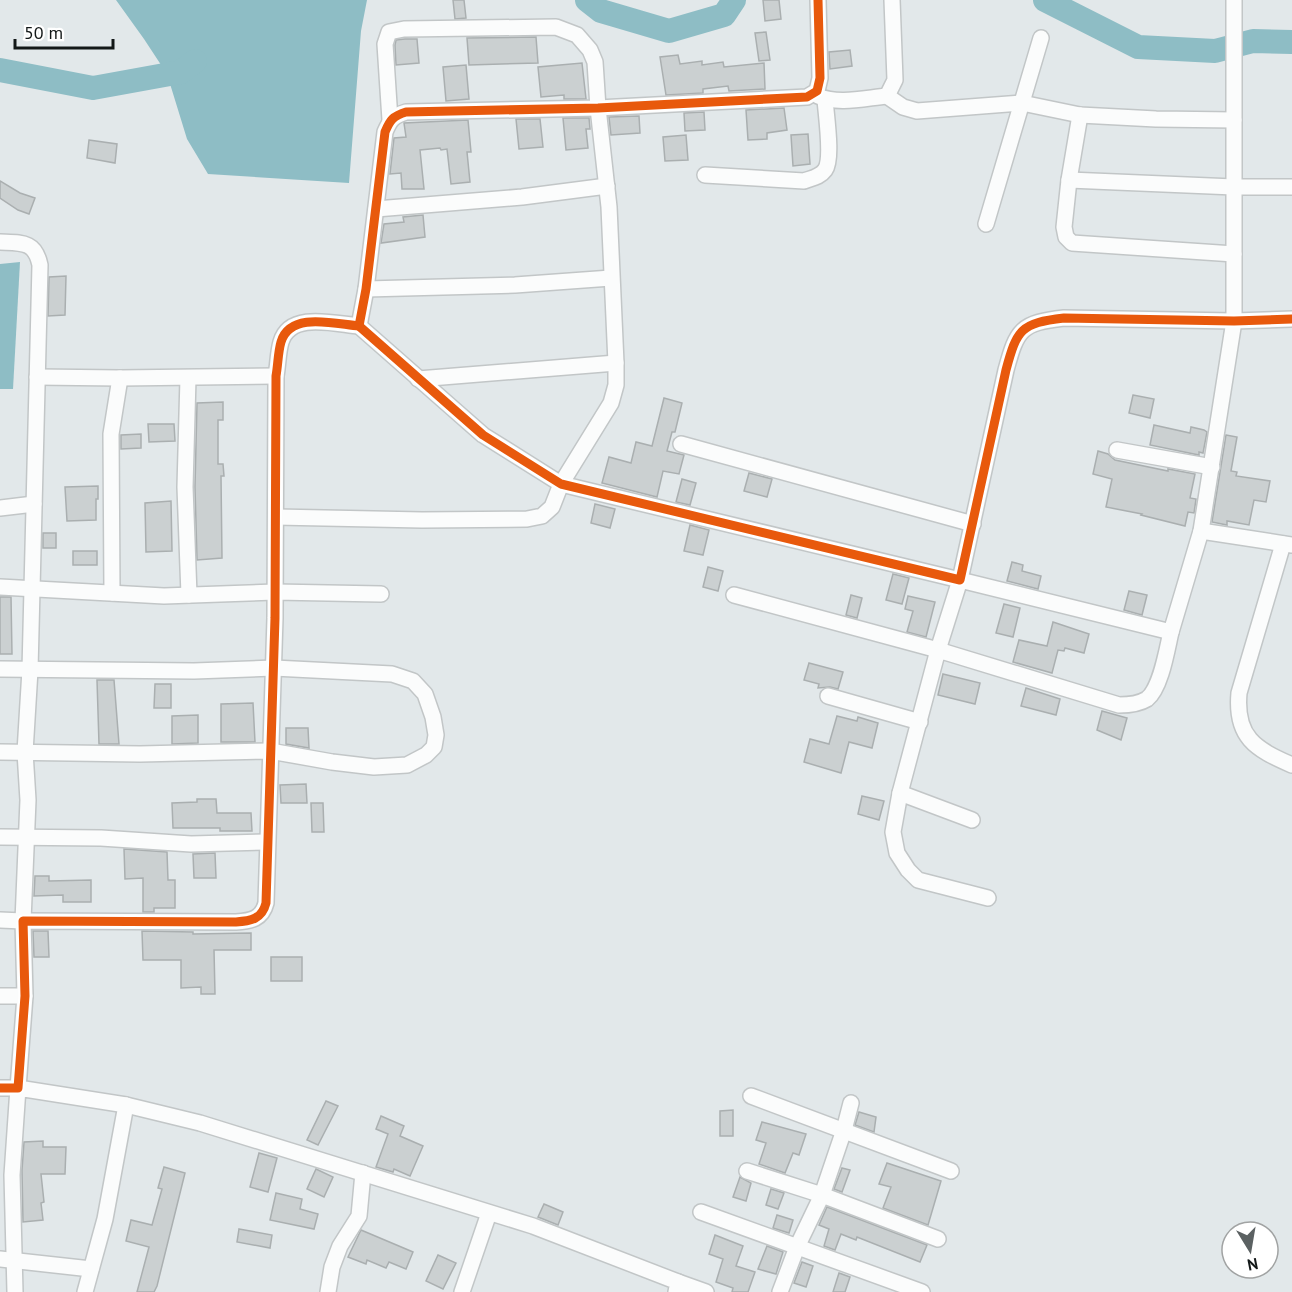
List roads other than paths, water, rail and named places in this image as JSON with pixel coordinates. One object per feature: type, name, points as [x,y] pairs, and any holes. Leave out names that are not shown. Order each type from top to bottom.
[{"type":"street","points":[[705,175],[804,180],[818,176],[826,169],[829,157],[820,97],[817,91],[820,78],[818,0]]},
{"type":"street","points":[[887,96],[895,80],[892,0]]},
{"type":"street","points":[[734,595],[938,650],[1105,703],[1135,704],[1147,698],[1156,687],[1201,531],[1234,321],[1234,0]]},
{"type":"street","points":[[276,517],[422,520],[527,519],[542,516],[552,507],[561,484],[611,403],[616,385],[607,186],[595,62],[591,50],[577,35],[556,27],[404,29],[389,32],[385,44],[390,120],[385,132],[366,290],[359,326]]},
{"type":"street","points":[[986,224],[1041,38]]},
{"type":"street","points":[[390,120],[406,112],[598,108],[820,97],[840,101],[887,96],[903,107],[917,111],[1022,103],[1080,115],[1234,120]]},
{"type":"street","points":[[1080,115],[1064,227],[1066,237],[1072,243],[1234,254]]},
{"type":"street","points":[[1069,180],[1234,187],[1292,187]]},
{"type":"street","points":[[376,209],[522,198],[607,186]]},
{"type":"street","points":[[0,242],[32,247],[38,253],[40,265],[30,670],[25,752],[27,838],[23,921],[25,996],[18,1088],[6,1175],[6,1259],[15,1292]]},
{"type":"street","points":[[366,290],[516,285],[611,278]]},
{"type":"street","points":[[988,898],[918,880],[897,854],[892,832],[900,793],[938,650],[960,580],[1013,344],[1023,329],[1038,321],[1064,318],[1234,321],[1292,319]]},
{"type":"street","points":[[0,920],[236,922],[257,918],[263,913],[266,903],[274,668],[276,375],[281,342],[286,331],[293,325],[305,322],[359,326],[483,435],[561,484],[1171,632]]},
{"type":"street","points":[[418,379],[616,363]]},
{"type":"street","points":[[37,377],[188,378],[276,375]]},
{"type":"street","points":[[112,592],[111,434],[120,378]]},
{"type":"street","points":[[188,378],[185,487],[189,595]]},
{"type":"street","points":[[681,444],[973,524]]},
{"type":"street","points":[[1117,450],[1212,467]]},
{"type":"street","points":[[0,508],[34,504]]},
{"type":"street","points":[[1201,531],[1288,544],[1239,693],[1237,711],[1241,728],[1253,744],[1292,765]]},
{"type":"street","points":[[0,586],[164,596],[275,592],[381,594]]},
{"type":"street","points":[[0,669],[194,671],[274,668],[392,674],[413,681],[425,694],[436,735],[434,747],[426,756],[406,765],[374,767],[270,751],[140,754],[0,752]]},
{"type":"street","points":[[828,696],[920,722]]},
{"type":"street","points":[[900,793],[972,820]]},
{"type":"street","points":[[0,837],[101,838],[191,844],[267,842]]},
{"type":"street","points":[[0,996],[25,996]]},
{"type":"street","points":[[0,1088],[18,1088],[126,1105],[200,1123],[544,1230],[677,1287],[706,1292]]},
{"type":"street","points":[[752,1096],[951,1171]]},
{"type":"street","points":[[780,1292],[797,1247],[822,1194],[844,1130],[850,1103]]},
{"type":"street","points":[[85,1292],[105,1220],[126,1105]]},
{"type":"street","points":[[747,1171],[822,1194],[938,1239]]},
{"type":"street","points":[[328,1292],[332,1267],[340,1246],[359,1216],[363,1173]]},
{"type":"street","points":[[701,1212],[922,1292]]},
{"type":"street","points":[[462,1292],[489,1213]]},
{"type":"street","points":[[6,1259],[91,1269]]},
{"type":"water","points":[[116,0],[367,0],[361,31],[349,183],[208,174],[187,139],[167,74]]},
{"type":"water","points":[[20,262],[13,389],[0,389],[0,264]]},
{"type":"waterway","points":[[587,0],[601,11],[669,31],[724,15],[734,0]]},
{"type":"waterway","points":[[1045,0],[1138,47],[1215,51],[1253,41],[1292,42]]},
{"type":"waterway","points":[[0,70],[93,88],[181,72],[195,61]]}]
